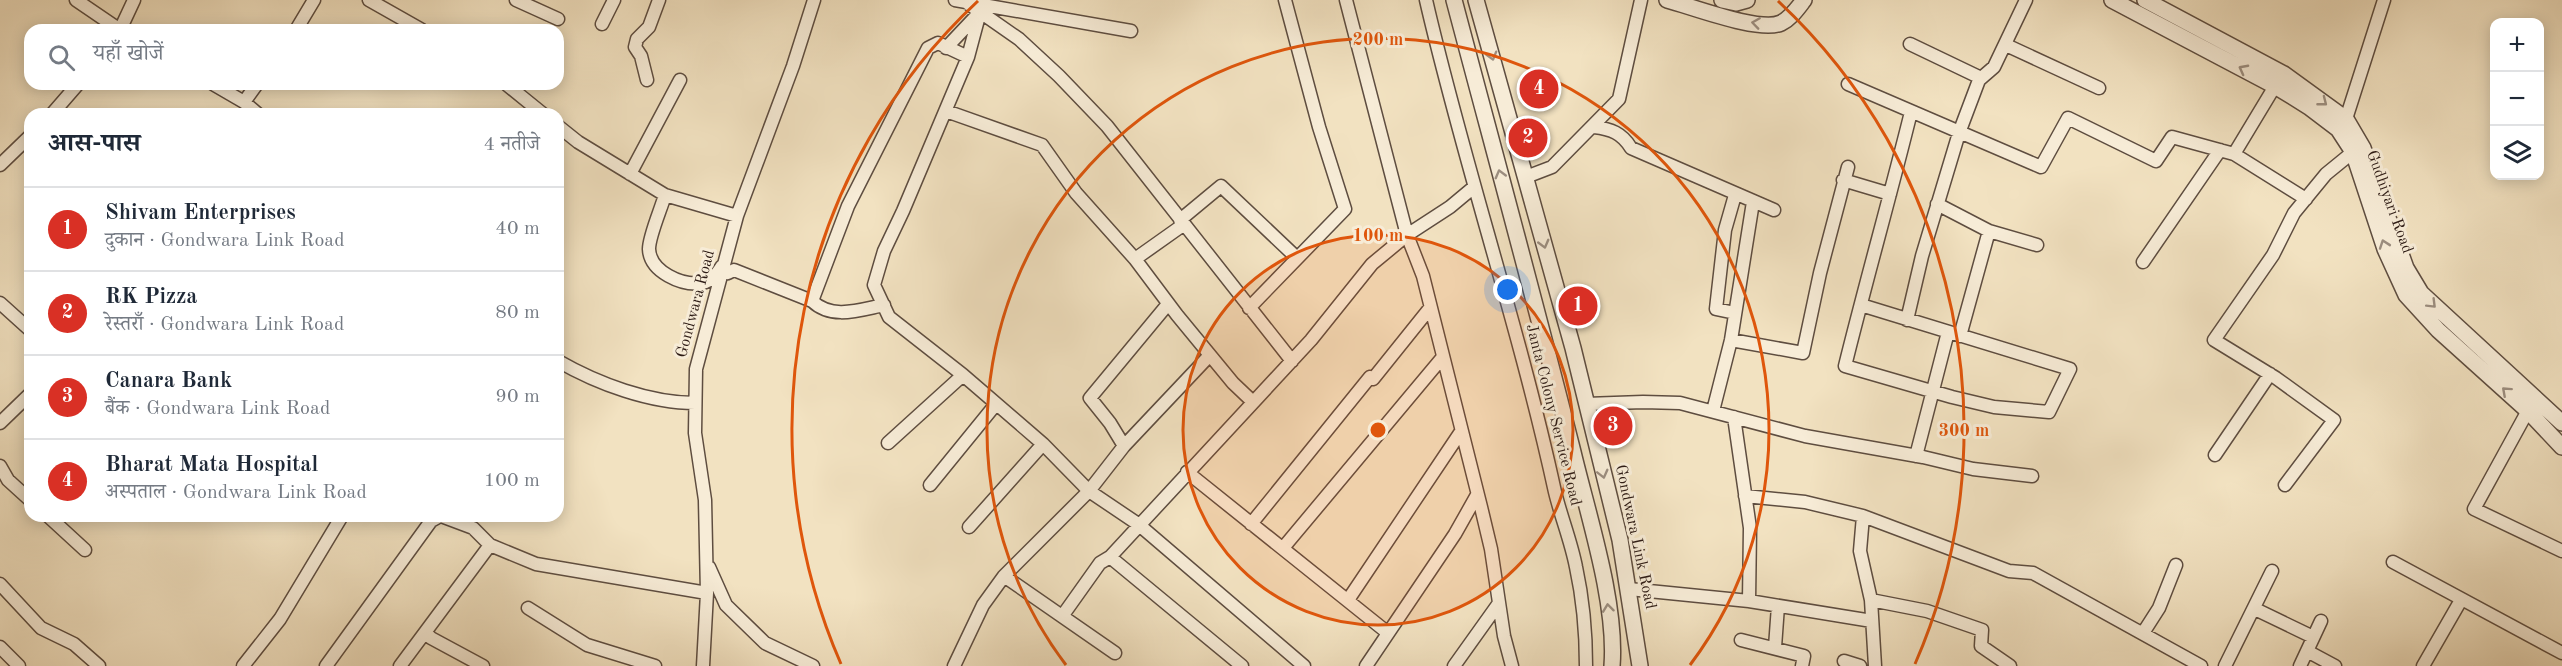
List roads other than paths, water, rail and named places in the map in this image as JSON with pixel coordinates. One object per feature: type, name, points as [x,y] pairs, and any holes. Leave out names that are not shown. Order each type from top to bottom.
[{"type":"street","points":[[76,0],[111,24]]},
{"type":"street","points":[[123,24],[134,0]]},
{"type":"street","points":[[300,24],[314,0]]},
{"type":"street","points":[[369,0],[411,24]]},
{"type":"street","points":[[516,0],[558,19]]},
{"type":"street","points":[[602,24],[614,0]]},
{"type":"street","points":[[647,80],[641,56],[635,47],[637,39],[649,27],[659,0]]},
{"type":"street","name":"Gondwara Road","points":[[703,666],[707,593],[705,500],[695,433],[696,369],[737,216],[793,66],[814,0]]},
{"type":"street","points":[[1249,308],[1345,209],[1319,127],[1286,0]]},
{"type":"street","points":[[1346,0],[1407,235],[1423,276],[1460,433],[1478,495],[1491,549],[1504,636],[1512,666]]},
{"type":"street","name":"Janta Colony Service Road","points":[[1426,0],[1474,187],[1504,283],[1557,501],[1576,566],[1586,638],[1586,666]]},
{"type":"street","points":[[1454,0],[1581,483],[1606,591],[1613,651],[1612,666]]},
{"type":"street","name":"Gondwara Link Road","points":[[1476,0],[1586,404],[1629,589],[1640,666]]},
{"type":"street","points":[[1526,177],[1551,167],[1594,127],[1618,99],[1641,0]]},
{"type":"street","points":[[1667,0],[1757,24],[1779,24],[1792,15],[1804,0]]},
{"type":"street","points":[[1722,0],[1736,3],[1747,0]]},
{"type":"street","points":[[1907,320],[1937,204],[1959,133],[1981,78],[1994,67],[2026,0]]},
{"type":"street","name":"Gudhiyari Road","points":[[2112,0],[2275,86],[2309,107],[2338,129],[2352,152],[2385,249],[2406,295],[2438,330],[2528,411],[2562,447]]},
{"type":"street","name":"Gudhiyari Road","points":[[2145,0],[2284,74],[2346,119],[2362,148],[2406,268],[2421,293],[2536,396],[2562,423]]},
{"type":"street","points":[[2346,119],[2385,0]]},
{"type":"street","points":[[961,1],[1019,39],[1107,126],[1292,361]]},
{"type":"street","points":[[961,1],[1131,31]]},
{"type":"street","points":[[946,48],[980,12]]},
{"type":"street","points":[[980,12],[968,57],[884,251],[874,285],[889,317],[963,375],[1043,444],[1089,491],[1138,524],[1298,664]]},
{"type":"street","points":[[812,301],[848,207],[928,48],[938,43],[968,57]]},
{"type":"street","points":[[1910,44],[1981,78]]},
{"type":"street","points":[[2006,45],[2099,88]]},
{"type":"street","points":[[630,174],[680,80]]},
{"type":"street","points":[[1848,84],[2041,167],[2068,118],[2156,161],[2172,137],[2234,154],[2306,199]]},
{"type":"street","points":[[2234,154],[2275,86]]},
{"type":"street","points":[[57,108],[73,90]]},
{"type":"street","points":[[223,90],[251,108]]},
{"type":"street","points":[[244,102],[253,90]]},
{"type":"street","points":[[513,90],[536,108]]},
{"type":"street","points":[[946,111],[1042,145],[1076,193],[1136,259],[1210,355],[1253,402]]},
{"type":"street","points":[[1861,305],[2070,369],[2049,412],[1994,407],[1845,366],[1911,112]]},
{"type":"street","points":[[1594,127],[1609,129],[1624,137],[1631,148],[1774,210]]},
{"type":"street","points":[[564,131],[578,142],[665,195],[737,216]]},
{"type":"street","points":[[0,165],[24,142]]},
{"type":"street","points":[[2143,262],[2220,150]]},
{"type":"street","points":[[2286,485],[2334,420],[2270,374],[2214,340],[2273,255],[2294,213],[2326,174],[2352,152]]},
{"type":"street","points":[[1731,340],[1803,352],[1848,167]]},
{"type":"street","points":[[1843,180],[1890,194]]},
{"type":"street","points":[[1136,259],[1182,222],[1221,186],[1297,258]]},
{"type":"street","points":[[1063,615],[1100,563],[1110,557],[1138,524],[1292,361],[1372,264],[1407,235],[1450,207],[1474,187]]},
{"type":"street","points":[[665,195],[649,248],[652,261],[659,271],[670,278],[701,283],[716,277],[722,266],[728,273],[734,270],[812,301],[819,308],[840,314],[884,305]]},
{"type":"street","points":[[1735,195],[1725,230],[1716,309],[1736,313]]},
{"type":"street","points":[[1713,411],[1731,340],[1753,202]]},
{"type":"street","points":[[1937,204],[1989,231],[2037,245]]},
{"type":"street","points":[[1916,456],[1933,391],[1989,231]]},
{"type":"street","points":[[0,303],[24,325]]},
{"type":"street","points":[[1124,446],[1110,423],[1089,398],[1168,303]]},
{"type":"street","points":[[1251,524],[1370,377],[1373,380],[1430,308]]},
{"type":"street","points":[[954,666],[983,604],[1004,576],[1089,491],[1124,446],[1210,355]]},
{"type":"street","points":[[1283,548],[1442,358]]},
{"type":"street","points":[[564,367],[616,387],[669,403],[695,403]]},
{"type":"street","points":[[2215,455],[2270,374]]},
{"type":"street","points":[[888,443],[963,375]]},
{"type":"street","points":[[2536,396],[2474,510],[2562,550]]},
{"type":"street","points":[[0,423],[24,400]]},
{"type":"street","points":[[1586,404],[1662,402],[1713,411],[1805,436],[1916,456],[1972,469],[2032,476]]},
{"type":"street","points":[[930,485],[996,404]]},
{"type":"street","points":[[1734,417],[1749,528],[1749,601]]},
{"type":"street","points":[[1348,600],[1460,433]]},
{"type":"street","points":[[969,527],[1043,444]]},
{"type":"street","points":[[0,466],[8,480],[24,495]]},
{"type":"street","points":[[1187,472],[1388,633]]},
{"type":"street","points":[[1366,666],[1478,495]]},
{"type":"street","points":[[1745,496],[1804,501],[1863,516],[2009,571],[2033,573],[2201,666]]},
{"type":"street","points":[[1863,516],[1860,550],[1871,600],[1875,666]]},
{"type":"street","points":[[55,522],[85,550]]},
{"type":"street","points":[[243,666],[280,619],[338,522]]},
{"type":"street","points":[[326,666],[430,522]]},
{"type":"street","points":[[457,522],[473,528],[490,545],[536,564],[707,593]]},
{"type":"street","points":[[473,528],[476,522]]},
{"type":"street","points":[[400,666],[490,545]]},
{"type":"street","points":[[1110,557],[1242,666]]},
{"type":"street","points":[[706,561],[726,605],[765,643],[813,666]]},
{"type":"street","points":[[2393,562],[2562,653]]},
{"type":"street","points":[[2143,633],[2159,608],[2176,565]]},
{"type":"street","points":[[2225,666],[2272,572]]},
{"type":"street","points":[[1004,576],[1115,653]]},
{"type":"street","points":[[0,584],[41,628],[74,644],[99,666]]},
{"type":"street","points":[[1629,589],[1749,601],[1872,621]]},
{"type":"street","points":[[1871,600],[1927,611],[1982,630],[1981,646],[2010,666]]},
{"type":"street","points":[[2423,666],[2461,600]]},
{"type":"street","points":[[1454,666],[1499,603]]},
{"type":"street","points":[[1775,647],[1778,606]]},
{"type":"street","points":[[528,608],[587,645],[655,666]]},
{"type":"street","points":[[2255,609],[2313,637]]},
{"type":"street","points":[[2300,666],[2320,621]]},
{"type":"street","points":[[426,633],[431,638],[483,666]]},
{"type":"street","points":[[1741,639],[1804,657],[1802,666]]},
{"type":"street","points":[[0,647],[19,666]]},
{"type":"street","points":[[2307,651],[2335,666]]},
{"type":"street","points":[[1844,661],[1860,666]]},
{"type":"place","name":"Bharat Mata Hospital","points":[[1539,89]]},
{"type":"place","name":"RK Pizza","points":[[1528,138]]},
{"type":"place","name":"Shivam Enterprises","points":[[1578,306]]},
{"type":"place","name":"Canara Bank","points":[[1613,426]]}]
